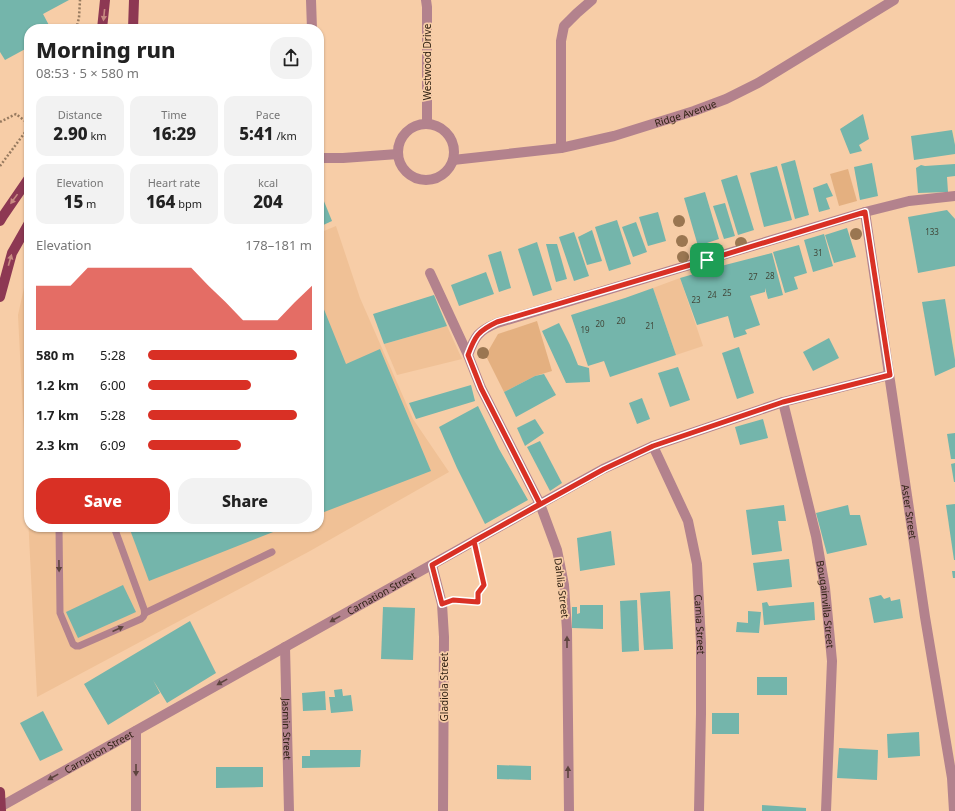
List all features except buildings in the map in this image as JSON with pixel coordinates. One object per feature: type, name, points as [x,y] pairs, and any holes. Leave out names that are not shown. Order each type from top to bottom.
[{"type":"main road","points":[[103,24],[105,0]]},
{"type":"main road","points":[[133,24],[134,0]]},
{"type":"main road","points":[[0,221],[24,185]]},
{"type":"main road","points":[[0,297],[12,253],[24,232]]},
{"type":"main road","points":[[0,792],[1,808]]},
{"type":"street","points":[[311,0],[312,24]]},
{"type":"street","name":"Westwood Drive","points":[[426,0],[427,124]]},
{"type":"street","points":[[561,148],[561,57],[564,26],[576,13],[592,0]]},
{"type":"street","name":"Ridge Avenue","points":[[453,160],[561,148],[614,136],[694,111],[726,99],[758,83],[894,0]]},
{"type":"street","points":[[427,124],[443,130],[449,136],[453,143],[454,152],[453,160],[449,168],[436,178],[428,180],[411,176],[400,163],[398,154],[400,143],[406,133],[416,126],[427,124]]},
{"type":"street","points":[[324,158],[398,154]]},
{"type":"street","points":[[468,355],[473,340],[481,331],[497,322],[865,212],[909,201],[955,196]]},
{"type":"street","name":"Aster Street","points":[[865,212],[925,617],[952,778],[954,811]]},
{"type":"street","name":"Dahlia Street","points":[[430,273],[468,355],[481,388],[540,504],[557,550],[564,585],[567,630],[569,811]]},
{"type":"street","name":"Carnation Street","points":[[1,808],[604,469],[653,446],[783,402],[890,375]]},
{"type":"street","name":"Bougainvilla Street","points":[[783,402],[816,536],[825,588],[832,661],[826,811]]},
{"type":"street","name":"Camia Street","points":[[653,446],[688,521],[697,564],[701,643],[699,811]]},
{"type":"street","name":"Gladiola Street","points":[[432,565],[442,604],[444,637],[443,811]]},
{"type":"street","name":"Jasmin Street","points":[[285,647],[289,811]]},
{"type":"street","points":[[136,731],[136,811]]},
{"type":"lane","points":[[133,16],[137,24]]},
{"type":"lane","points":[[59,532],[60,614],[73,644],[76,646],[141,618],[145,614],[272,552]]},
{"type":"lane","points":[[116,532],[145,614]]},
{"type":"path","points":[[77,24],[80,0]]},
{"type":"path","points":[[0,122],[16,114],[24,120]]},
{"type":"path","points":[[0,166],[24,135]]},
{"type":"path","points":[[442,604],[453,600],[478,602],[478,593],[484,585],[474,541]]},
{"type":"shaded area","points":[[848,169],[857,201],[839,206],[830,174]]},
{"type":"shaded area","points":[[336,226],[360,298],[413,419],[449,472],[310,551],[37,697],[29,532],[324,532],[324,231]]},
{"type":"shaded area","points":[[680,278],[703,346],[676,355],[653,288]]},
{"type":"shaded area","points":[[24,288],[24,436],[18,315]]},
{"type":"shaded area","points":[[537,321],[552,371],[535,376],[504,392],[487,358],[487,353],[498,334]]},
{"type":"shaded area","points":[[447,326],[462,359],[397,375],[384,344]]},
{"type":"route","points":[[707,260],[497,322],[481,331],[473,340],[468,355],[481,388],[540,504],[432,565],[442,604],[453,600],[478,602],[478,593],[484,585],[474,541],[540,504],[604,469],[653,446],[783,402],[890,375],[865,212],[707,260]]}]
